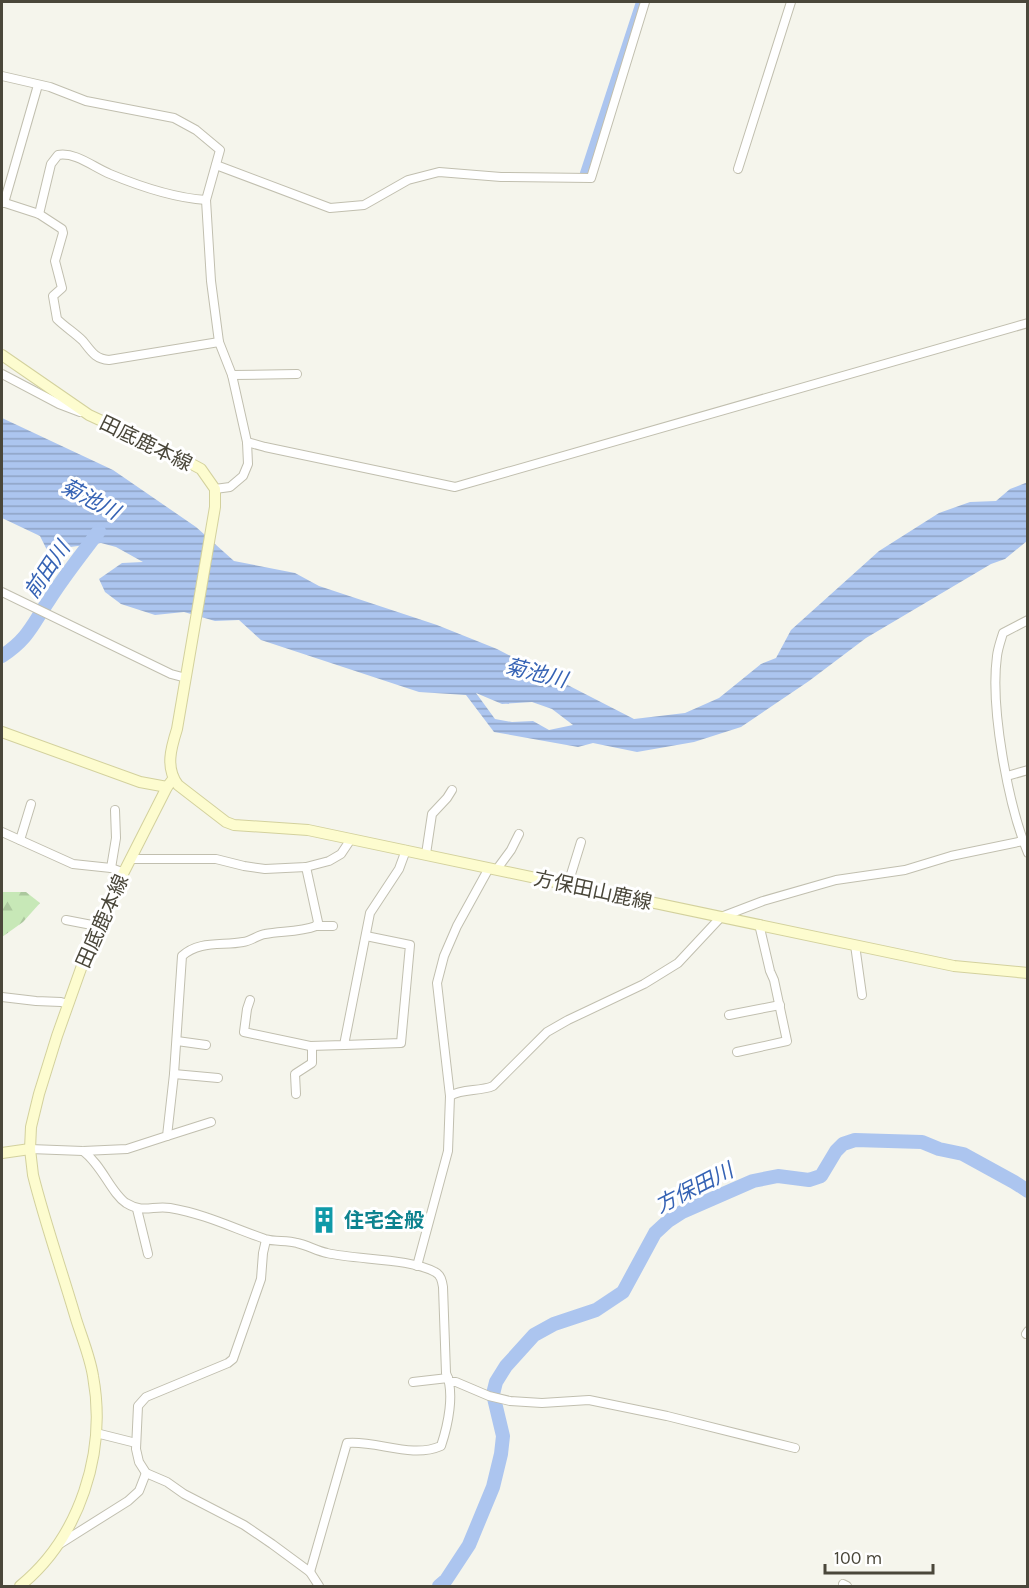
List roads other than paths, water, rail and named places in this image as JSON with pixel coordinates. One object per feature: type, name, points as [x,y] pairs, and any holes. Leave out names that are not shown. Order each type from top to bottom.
[{"type":"main road","name":"田底鹿本線","points":[[2,355],[89,415],[192,463],[209,478],[215,489],[215,507],[170,758],[170,783],[122,872],[97,926],[68,1004],[39,1094],[31,1127],[30,1149],[33,1175],[93,1376],[96,1433],[87,1484],[75,1516],[58,1545],[20,1587]]},
{"type":"main road","points":[[2,732],[140,782],[170,783]]},
{"type":"main road","name":"方保田山鹿線","points":[[170,783],[226,822],[234,825],[308,830],[954,966],[1028,973]]},
{"type":"main road","points":[[2,1153],[30,1149]]},
{"type":"street","points":[[216,165],[330,208],[364,205],[408,180],[439,172],[501,177],[591,178],[645,2]]},
{"type":"street","points":[[738,169],[791,2]]},
{"type":"street","points":[[2,76],[50,87],[86,101],[174,118],[196,130],[220,150],[206,200],[211,281],[219,342],[232,375],[247,442],[248,464],[243,476],[230,487],[215,489]]},
{"type":"street","points":[[38,86],[3,203],[39,214],[62,229],[63,233],[55,261],[62,288],[53,297],[57,319],[101,360],[219,342]]},
{"type":"street","points":[[39,214],[51,164],[58,155],[68,153],[110,174],[176,195],[206,200]]},
{"type":"street","points":[[247,442],[455,487],[1028,323]]},
{"type":"street","points":[[2,374],[58,404],[89,415]]},
{"type":"street","points":[[232,375],[297,374]]},
{"type":"street","points":[[2,592],[171,674],[186,678]]},
{"type":"street","points":[[1028,620],[1003,633],[997,655],[996,687],[999,731],[1007,776],[1028,853]]},
{"type":"street","points":[[1007,776],[1028,770]]},
{"type":"street","points":[[426,854],[432,814],[452,790]]},
{"type":"street","points":[[20,840],[31,804]]},
{"type":"street","points":[[111,868],[116,838],[115,810]]},
{"type":"street","points":[[2,832],[73,864],[111,868],[122,872]]},
{"type":"street","points":[[417,1266],[448,1151],[450,1096],[437,983],[444,956],[456,926],[493,868],[511,850],[519,834]]},
{"type":"street","points":[[130,859],[216,859],[265,869],[306,867],[329,861],[341,854],[351,839]]},
{"type":"street","points":[[450,1096],[457,1092],[488,1089],[493,1086],[547,1032],[577,1015],[644,984],[678,963],[721,916],[836,880],[902,871],[951,856],[1023,841]]},
{"type":"street","points":[[568,884],[581,842]]},
{"type":"street","points":[[344,1045],[370,913],[399,869],[406,850]]},
{"type":"street","points":[[306,867],[318,922],[316,926]]},
{"type":"street","points":[[66,920],[97,926]]},
{"type":"street","points":[[737,1052],[787,1041],[759,924]]},
{"type":"street","points":[[167,1136],[177,1041],[182,956],[188,950],[223,942],[243,942],[263,934],[316,926],[333,926]]},
{"type":"street","points":[[250,1000],[244,1032],[312,1046],[401,1043],[410,945],[366,936]]},
{"type":"street","points":[[855,945],[862,995]]},
{"type":"street","points":[[2,997],[68,1004]]},
{"type":"street","points":[[729,1015],[780,1005]]},
{"type":"street","points":[[177,1041],[206,1045]]},
{"type":"street","points":[[296,1094],[295,1074],[312,1063],[312,1046]]},
{"type":"street","points":[[174,1074],[218,1078]]},
{"type":"street","points":[[30,1149],[83,1151],[127,1149],[211,1122]]},
{"type":"street","points":[[83,1151],[93,1159],[123,1201],[137,1209],[166,1207],[182,1210],[226,1223],[266,1240],[297,1243],[327,1253],[417,1266],[435,1272],[441,1280],[446,1373],[449,1380],[449,1404],[441,1446],[434,1449],[412,1450],[347,1443],[310,1572]]},
{"type":"street","points":[[137,1209],[148,1254]]},
{"type":"street","points":[[266,1240],[261,1279],[233,1359],[218,1368],[146,1397],[138,1406],[136,1443],[138,1462],[146,1473],[244,1525],[310,1572],[319,1587]]},
{"type":"street","points":[[413,1382],[449,1380],[489,1396],[510,1401],[589,1400],[667,1416],[795,1448]]},
{"type":"street","points":[[96,1433],[136,1443]]},
{"type":"street","points":[[58,1545],[128,1501],[139,1491],[146,1473]]},
{"type":"water","name":"菊池川","points":[[2,418],[113,470],[196,527],[234,561],[295,573],[319,586],[437,625],[497,649],[634,719],[685,713],[719,698],[761,664],[776,658],[791,630],[879,551],[939,513],[970,502],[996,501],[1010,489],[1028,482],[1027,541],[1005,559],[991,564],[866,638],[809,681],[741,727],[694,742],[637,752],[593,743],[578,747],[494,732],[466,695],[419,692],[261,640],[239,620],[215,621],[184,612],[155,615],[121,604],[105,592],[99,579],[122,563],[143,562],[116,547],[101,543],[47,550],[40,536],[2,518]],"holes":[[[476,693],[502,704],[532,702],[552,709],[573,725],[549,730],[533,721],[512,722],[495,719]]]},
{"type":"waterway","points":[[584,173],[640,2]]},
{"type":"waterway","name":"前田川","points":[[2,656],[29,631],[61,582],[99,531]]},
{"type":"waterway","name":"方保田川","points":[[439,1586],[446,1580],[469,1545],[493,1487],[503,1436],[493,1394],[496,1382],[506,1366],[534,1335],[554,1324],[596,1310],[623,1292],[655,1233],[668,1221],[682,1212],[753,1181],[778,1176],[809,1180],[821,1176],[836,1151],[843,1144],[855,1140],[922,1142],[939,1149],[963,1154],[1028,1191]]},
{"type":"place","name":"住宅全般","points":[[324,1220]]}]
